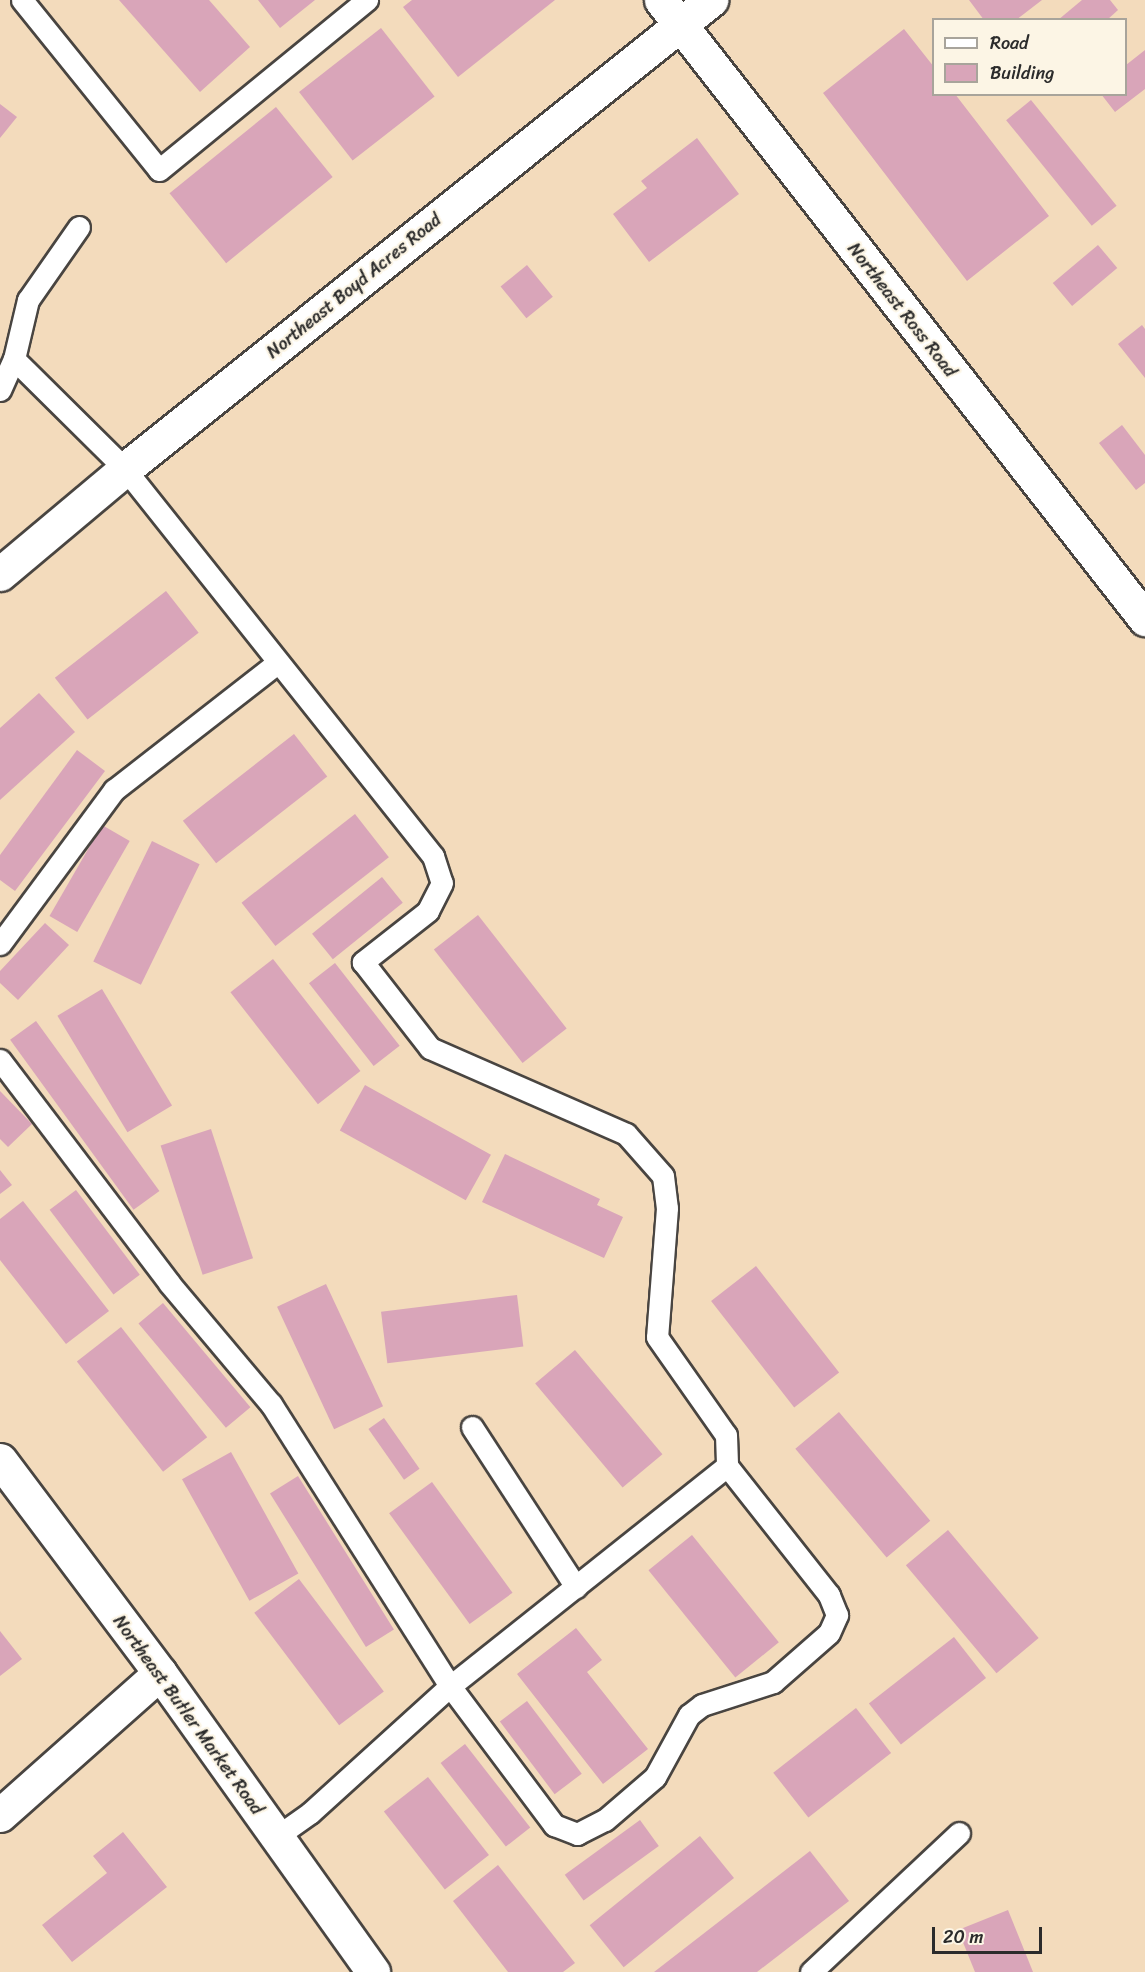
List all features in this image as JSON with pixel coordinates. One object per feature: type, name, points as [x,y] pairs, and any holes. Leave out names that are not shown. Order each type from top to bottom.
[{"type":"street","name":"Northeast Boyd Acres Road","points":[[0,574],[671,13],[711,0]]},
{"type":"street","name":"Northeast Ross Road","points":[[671,13],[1145,619]]},
{"type":"street","name":"Northeast Butler Market Road","points":[[0,1460],[160,1673],[373,1972]]},
{"type":"street","points":[[0,1815],[160,1673]]},
{"type":"lane","points":[[22,0],[159,170],[367,0]]},
{"type":"lane","points":[[0,390],[14,359],[28,300],[79,226]]},
{"type":"lane","points":[[0,1060],[169,1283],[271,1404],[450,1686],[554,1825],[577,1834],[605,1820],[655,1777],[689,1715],[702,1705],[772,1682],[829,1633],[837,1615],[829,1595],[727,1466],[726,1435],[657,1337],[667,1208],[663,1176],[626,1134],[430,1048],[363,962],[428,911],[442,884],[433,856],[277,663],[125,469],[14,359]]},
{"type":"lane","points":[[0,944],[114,790],[277,663]]},
{"type":"lane","points":[[472,1428],[576,1587]]},
{"type":"lane","points":[[276,1838],[310,1813],[450,1686],[727,1466]]},
{"type":"lane","points":[[811,1972],[959,1833]]},
{"type":"building","points":[[119,0],[209,0],[250,47],[200,92]]},
{"type":"building","points":[[258,0],[315,0],[280,28]]},
{"type":"building","points":[[412,0],[555,0],[458,77],[403,7]]},
{"type":"building","points":[[969,0],[1042,0],[1019,18],[982,18]]},
{"type":"building","points":[[1082,0],[1110,0],[1118,10],[1109,18],[1060,18]]},
{"type":"building","points":[[381,28],[435,97],[353,161],[299,92]]},
{"type":"building","points":[[904,29],[932,64],[932,96],[957,96],[1049,216],[967,281],[823,93]]},
{"type":"building","points":[[1145,50],[1145,89],[1115,112],[1103,96],[1127,96],[1127,64]]},
{"type":"building","points":[[1031,100],[1117,206],[1092,226],[1006,120]]},
{"type":"building","points":[[0,104],[17,117],[0,138]]},
{"type":"building","points":[[276,107],[333,177],[226,263],[170,193]]},
{"type":"building","points":[[697,138],[739,194],[649,262],[613,214],[647,188],[641,181]]},
{"type":"building","points":[[1098,245],[1117,268],[1072,306],[1053,283]]},
{"type":"building","points":[[527,265],[553,297],[526,318],[501,286]]},
{"type":"building","points":[[1142,325],[1145,329],[1145,378],[1118,344]]},
{"type":"building","points":[[1122,425],[1145,455],[1145,483],[1136,490],[1099,443]]},
{"type":"building","points":[[166,591],[199,633],[88,720],[55,678]]},
{"type":"building","points":[[39,693],[75,732],[0,800],[0,728]]},
{"type":"building","points":[[294,734],[327,777],[216,863],[183,821]]},
{"type":"building","points":[[77,750],[105,771],[15,891],[0,880],[0,855]]},
{"type":"building","points":[[355,814],[389,857],[275,946],[242,903]]},
{"type":"building","points":[[102,825],[130,841],[77,932],[50,916]]},
{"type":"building","points":[[152,841],[200,864],[141,985],[93,961]]},
{"type":"building","points":[[382,877],[403,903],[333,959],[312,934]]},
{"type":"building","points":[[478,915],[567,1028],[523,1063],[434,949]]},
{"type":"building","points":[[45,923],[69,945],[18,1000],[0,983],[0,971]]},
{"type":"building","points":[[273,959],[360,1071],[318,1104],[230,992]]},
{"type":"building","points":[[335,963],[400,1046],[374,1066],[309,983]]},
{"type":"building","points":[[102,989],[172,1106],[127,1132],[57,1016]]},
{"type":"building","points":[[36,1021],[159,1191],[134,1210],[10,1040]]},
{"type":"building","points":[[365,1085],[491,1155],[466,1200],[340,1130]]},
{"type":"building","points":[[0,1091],[32,1124],[8,1147],[0,1139]]},
{"type":"building","points":[[211,1129],[253,1258],[203,1275],[161,1145]]},
{"type":"building","points":[[505,1154],[600,1199],[597,1205],[623,1217],[604,1258],[482,1202]]},
{"type":"building","points":[[0,1170],[12,1185],[0,1194]]},
{"type":"building","points":[[76,1190],[140,1275],[113,1295],[50,1210]]},
{"type":"building","points":[[23,1201],[109,1311],[66,1344],[0,1260],[0,1219]]},
{"type":"building","points":[[756,1266],[839,1372],[794,1407],[711,1301]]},
{"type":"building","points":[[326,1284],[383,1406],[334,1429],[277,1307]]},
{"type":"building","points":[[517,1295],[523,1347],[387,1363],[381,1312]]},
{"type":"building","points":[[163,1303],[250,1407],[226,1428],[138,1324]]},
{"type":"building","points":[[121,1327],[207,1437],[163,1472],[77,1361]]},
{"type":"building","points":[[575,1350],[662,1454],[623,1488],[535,1383]]},
{"type":"building","points":[[839,1412],[930,1521],[887,1557],[795,1449]]},
{"type":"building","points":[[384,1418],[420,1469],[404,1480],[368,1429]]},
{"type":"building","points":[[231,1452],[298,1574],[249,1601],[182,1479]]},
{"type":"building","points":[[298,1476],[394,1629],[366,1647],[270,1493]]},
{"type":"building","points":[[432,1482],[513,1593],[470,1624],[389,1513]]},
{"type":"building","points":[[948,1530],[1039,1638],[997,1673],[906,1565]]},
{"type":"building","points":[[692,1535],[779,1642],[735,1677],[648,1570]]},
{"type":"building","points":[[299,1579],[384,1692],[339,1725],[254,1613]]},
{"type":"building","points":[[576,1628],[602,1660],[587,1672],[648,1749],[603,1784],[517,1674]]},
{"type":"building","points":[[0,1631],[22,1659],[0,1676]]},
{"type":"building","points":[[954,1637],[986,1678],[901,1744],[869,1703]]},
{"type":"building","points":[[527,1701],[582,1774],[555,1794],[500,1721]]},
{"type":"building","points":[[856,1708],[891,1753],[808,1818],[773,1773]]},
{"type":"building","points":[[465,1744],[530,1828],[506,1847],[441,1763]]},
{"type":"building","points":[[428,1777],[489,1855],[445,1889],[384,1811]]},
{"type":"building","points":[[640,1820],[659,1846],[584,1901],[565,1875]]},
{"type":"building","points":[[123,1832],[167,1887],[72,1962],[42,1925],[107,1873],[93,1856]]},
{"type":"building","points":[[700,1836],[734,1878],[624,1967],[590,1925]]},
{"type":"building","points":[[810,1851],[849,1901],[757,1972],[654,1972]]},
{"type":"building","points":[[498,1865],[575,1963],[563,1972],[508,1972],[453,1901]]},
{"type":"building","points":[[1008,1910],[1033,1972],[975,1972],[958,1930]]}]
